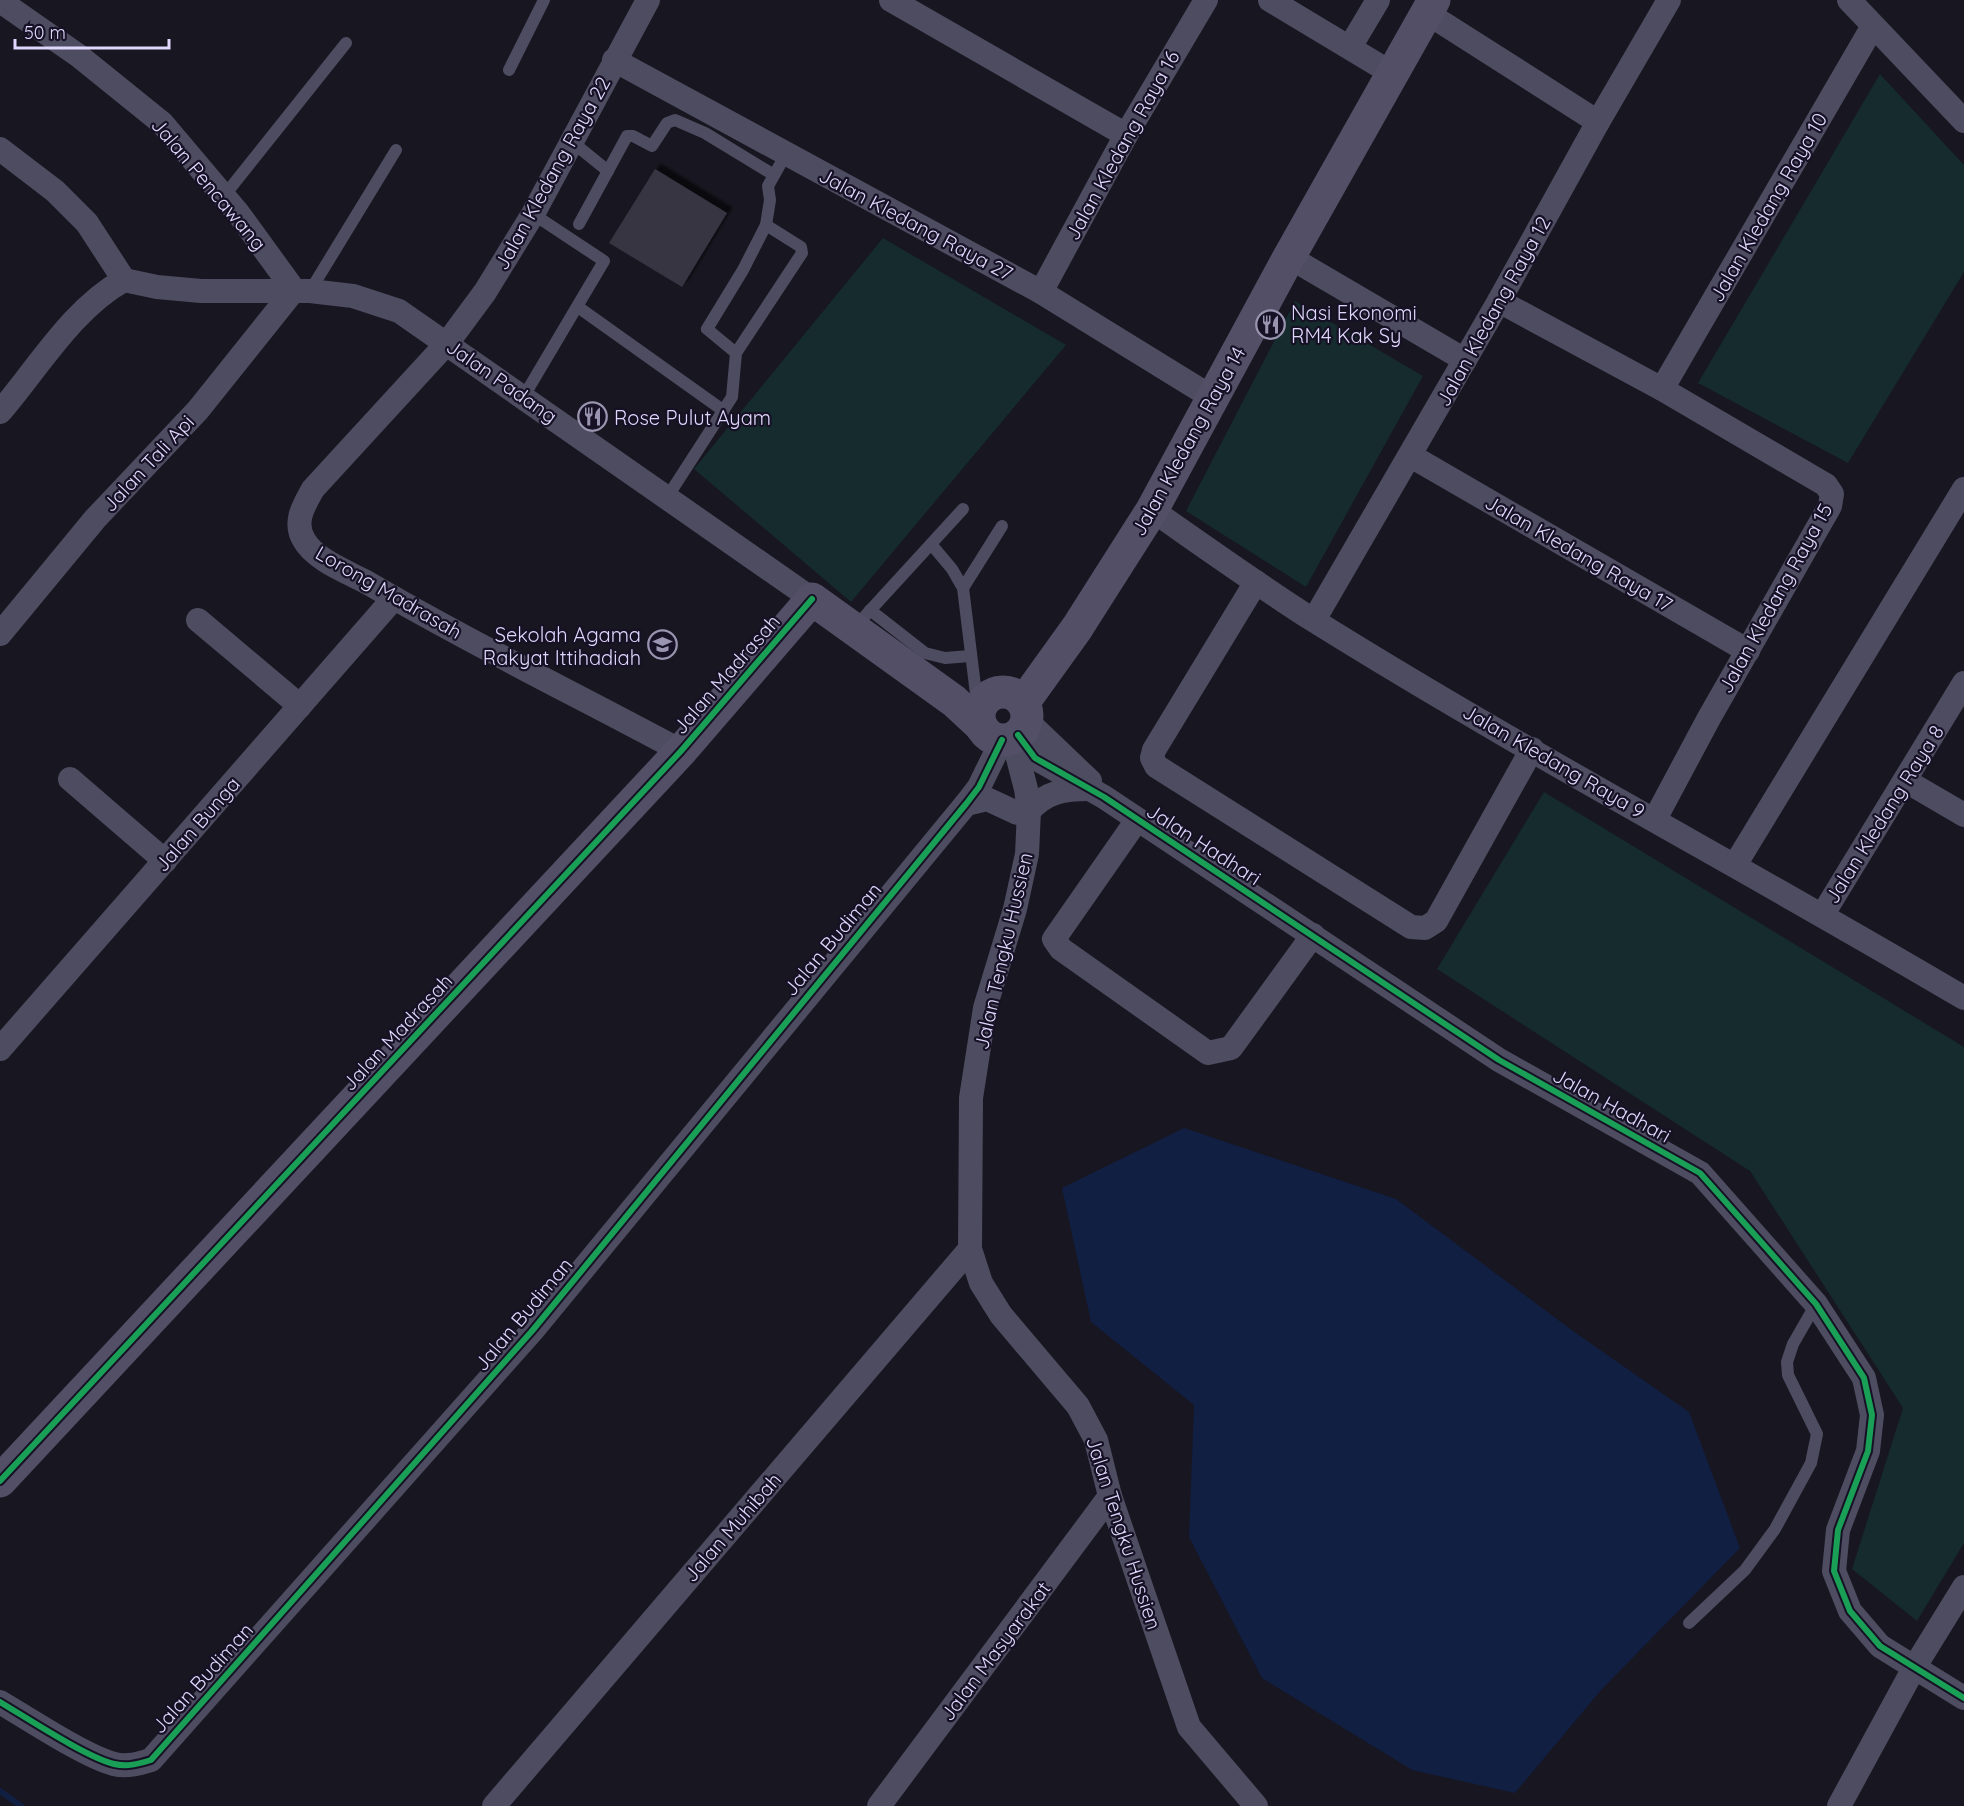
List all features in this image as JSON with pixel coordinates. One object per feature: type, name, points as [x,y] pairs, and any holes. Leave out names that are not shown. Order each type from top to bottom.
[{"type":"street","name":"Jalan Kledang Raya 22","points":[[448,342],[485,292],[533,214],[648,0]]},
{"type":"street","points":[[891,0],[1126,135]]},
{"type":"street","name":"Jalan Kledang Raya 16","points":[[1041,292],[1126,135],[1206,0]]},
{"type":"street","points":[[1270,0],[1394,74]]},
{"type":"street","points":[[1350,47],[1378,0]]},
{"type":"street","name":"Jalan Kledang Raya 12","points":[[1314,620],[1411,456],[1669,0]]},
{"type":"street","points":[[1850,0],[1964,121]]},
{"type":"street","name":"Jalan Pencawang","points":[[0,1],[79,56],[162,123],[302,290]]},
{"type":"street","points":[[1431,7],[1598,122]]},
{"type":"street","name":"Jalan Kledang Raya 14","points":[[1003,716],[1021,678],[1053,642],[1077,628],[1152,510],[1289,257],[1431,7]]},
{"type":"street","name":"Jalan Kledang Raya 10","points":[[1662,389],[1873,26]]},
{"type":"street","name":"Jalan Kledang Raya 27","points":[[614,60],[1041,292],[1213,398]]},
{"type":"street","points":[[0,149],[55,191],[87,223],[124,280],[106,290],[84,311],[0,412]]},
{"type":"street","points":[[1289,257],[1465,360]]},
{"type":"street","name":"Jalan Padang","points":[[124,280],[157,287],[201,291],[302,290],[353,296],[399,310],[448,342],[812,599],[862,620],[890,656],[954,702],[1003,716]]},
{"type":"street","name":"Jalan Tali Api","points":[[0,634],[96,519],[198,410],[302,290]]},
{"type":"street","name":"Jalan Kledang Raya 15","points":[[1499,301],[1662,389],[1826,486],[1832,494],[1830,506],[1655,819]]},
{"type":"street","name":"Lorong Madrasah","points":[[448,342],[313,489],[303,506],[299,524],[303,540],[314,552],[394,598],[681,751]]},
{"type":"street","name":"Jalan Kledang Raya 17","points":[[1411,456],[1748,651]]},
{"type":"street","points":[[1735,865],[1955,525],[1964,489]]},
{"type":"street","name":"Jalan Kledang Raya 9","points":[[1152,510],[1314,620],[1532,750],[1823,914],[1964,998]]},
{"type":"street","points":[[1256,582],[1154,750],[1152,758],[1156,766],[1411,927],[1425,928],[1436,921],[1532,750]]},
{"type":"street","name":"Jalan Bunga","points":[[0,1049],[394,598]]},
{"type":"street","name":"Jalan Madrasah","points":[[0,1481],[681,751],[812,599]]},
{"type":"street","points":[[198,620],[300,706]]},
{"type":"street","name":"Jalan Kledang Raya 8","points":[[1823,914],[1906,782],[1964,683]]},
{"type":"street","points":[[1003,716],[1021,762],[1023,812]]},
{"type":"street","name":"Jalan Hadhari","points":[[1003,716],[1084,773],[1097,793],[1499,1060],[1700,1173],[1816,1304],[1864,1378],[1872,1415],[1868,1451],[1838,1530],[1834,1571],[1850,1611],[1880,1646],[1964,1698]]},
{"type":"street","name":"Jalan Budiman","points":[[0,1702],[94,1755],[115,1764],[134,1766],[150,1760],[532,1330],[966,804],[979,787],[1003,716]]},
{"type":"street","points":[[70,779],[165,861]]},
{"type":"street","points":[[1906,782],[1964,815]]},
{"type":"street","points":[[1023,812],[1039,799],[1054,793],[1097,793]]},
{"type":"street","points":[[966,804],[987,799],[1023,812]]},
{"type":"street","name":"Jalan Tengku Hussien","points":[[1023,812],[1027,854],[1015,909],[985,1008],[971,1098],[970,1249],[981,1283],[1000,1315],[1078,1406],[1096,1440],[1110,1496],[1190,1727],[1256,1806]]},
{"type":"street","points":[[1137,820],[1054,939],[1061,949],[1208,1053],[1231,1048],[1290,970],[1313,935]]},
{"type":"street","name":"Jalan Muhibah","points":[[494,1806],[970,1249]]},
{"type":"street","name":"Jalan Masyarakat","points":[[879,1806],[1110,1496]]},
{"type":"street","points":[[1839,1806],[1914,1668],[1964,1587]]},
{"type":"lane","points":[[509,70],[544,0]]},
{"type":"lane","points":[[224,196],[346,43]]},
{"type":"lane","points":[[579,224],[627,136],[633,136],[652,146],[667,123],[675,120],[705,133],[774,175]]},
{"type":"lane","points":[[571,141],[608,171]]},
{"type":"lane","points":[[302,290],[396,150]]},
{"type":"lane","points":[[736,353],[707,329],[743,270],[766,225],[770,200],[768,186],[786,154]]},
{"type":"lane","points":[[524,396],[604,261],[599,255],[533,214]]},
{"type":"lane","points":[[668,496],[732,397],[736,353],[802,253],[801,247],[766,225]]},
{"type":"lane","points":[[578,308],[724,411]]},
{"type":"lane","points":[[963,509],[862,620],[925,654],[945,658],[970,656]]},
{"type":"lane","points":[[963,588],[1002,526]]},
{"type":"lane","points":[[931,544],[952,569],[963,588],[970,656],[1003,716]]},
{"type":"lane","points":[[1689,1623],[1746,1570],[1775,1529],[1811,1462],[1817,1434],[1788,1376],[1787,1362],[1793,1344],[1816,1304]]},
{"type":"green space","points":[[1880,74],[1964,165],[1964,272],[1848,463],[1698,383]]},
{"type":"green space","points":[[883,238],[1066,345],[851,602],[694,469]]},
{"type":"green space","points":[[1295,301],[1423,376],[1306,587],[1186,511]]},
{"type":"green space","points":[[1544,792],[1964,1047],[1964,1543],[1917,1621],[1852,1569],[1903,1408],[1750,1171],[1437,969]]},
{"type":"water","points":[[1184,1128],[1396,1199],[1573,1331],[1689,1412],[1740,1548],[1602,1689],[1515,1793],[1412,1770],[1262,1678],[1189,1537],[1194,1405],[1091,1322],[1062,1188]]},
{"type":"building","points":[[655,169],[727,213],[682,287],[609,243]]},
{"type":"waterway","points":[[0,1791],[21,1806]]},
{"type":"cycle path","points":[[0,1481],[681,751],[812,599]]},
{"type":"cycle path","points":[[1018,735],[1035,758],[1104,797],[1499,1060],[1700,1173],[1816,1304],[1864,1378],[1872,1415],[1868,1451],[1838,1530],[1834,1571],[1850,1611],[1880,1646],[1964,1698]]},
{"type":"cycle path","points":[[0,1702],[73,1746],[102,1760],[123,1765],[151,1760],[532,1331],[966,804],[979,787],[1002,740]]},
{"type":"place","name":"Nasi Ekonomi RM4 Kak Sy","points":[[1270,324]]},
{"type":"place","name":"Rose Pulut Ayam","points":[[593,417]]},
{"type":"place","name":"Sekolah Agama Rakyat Ittihadiah","points":[[662,645]]}]
